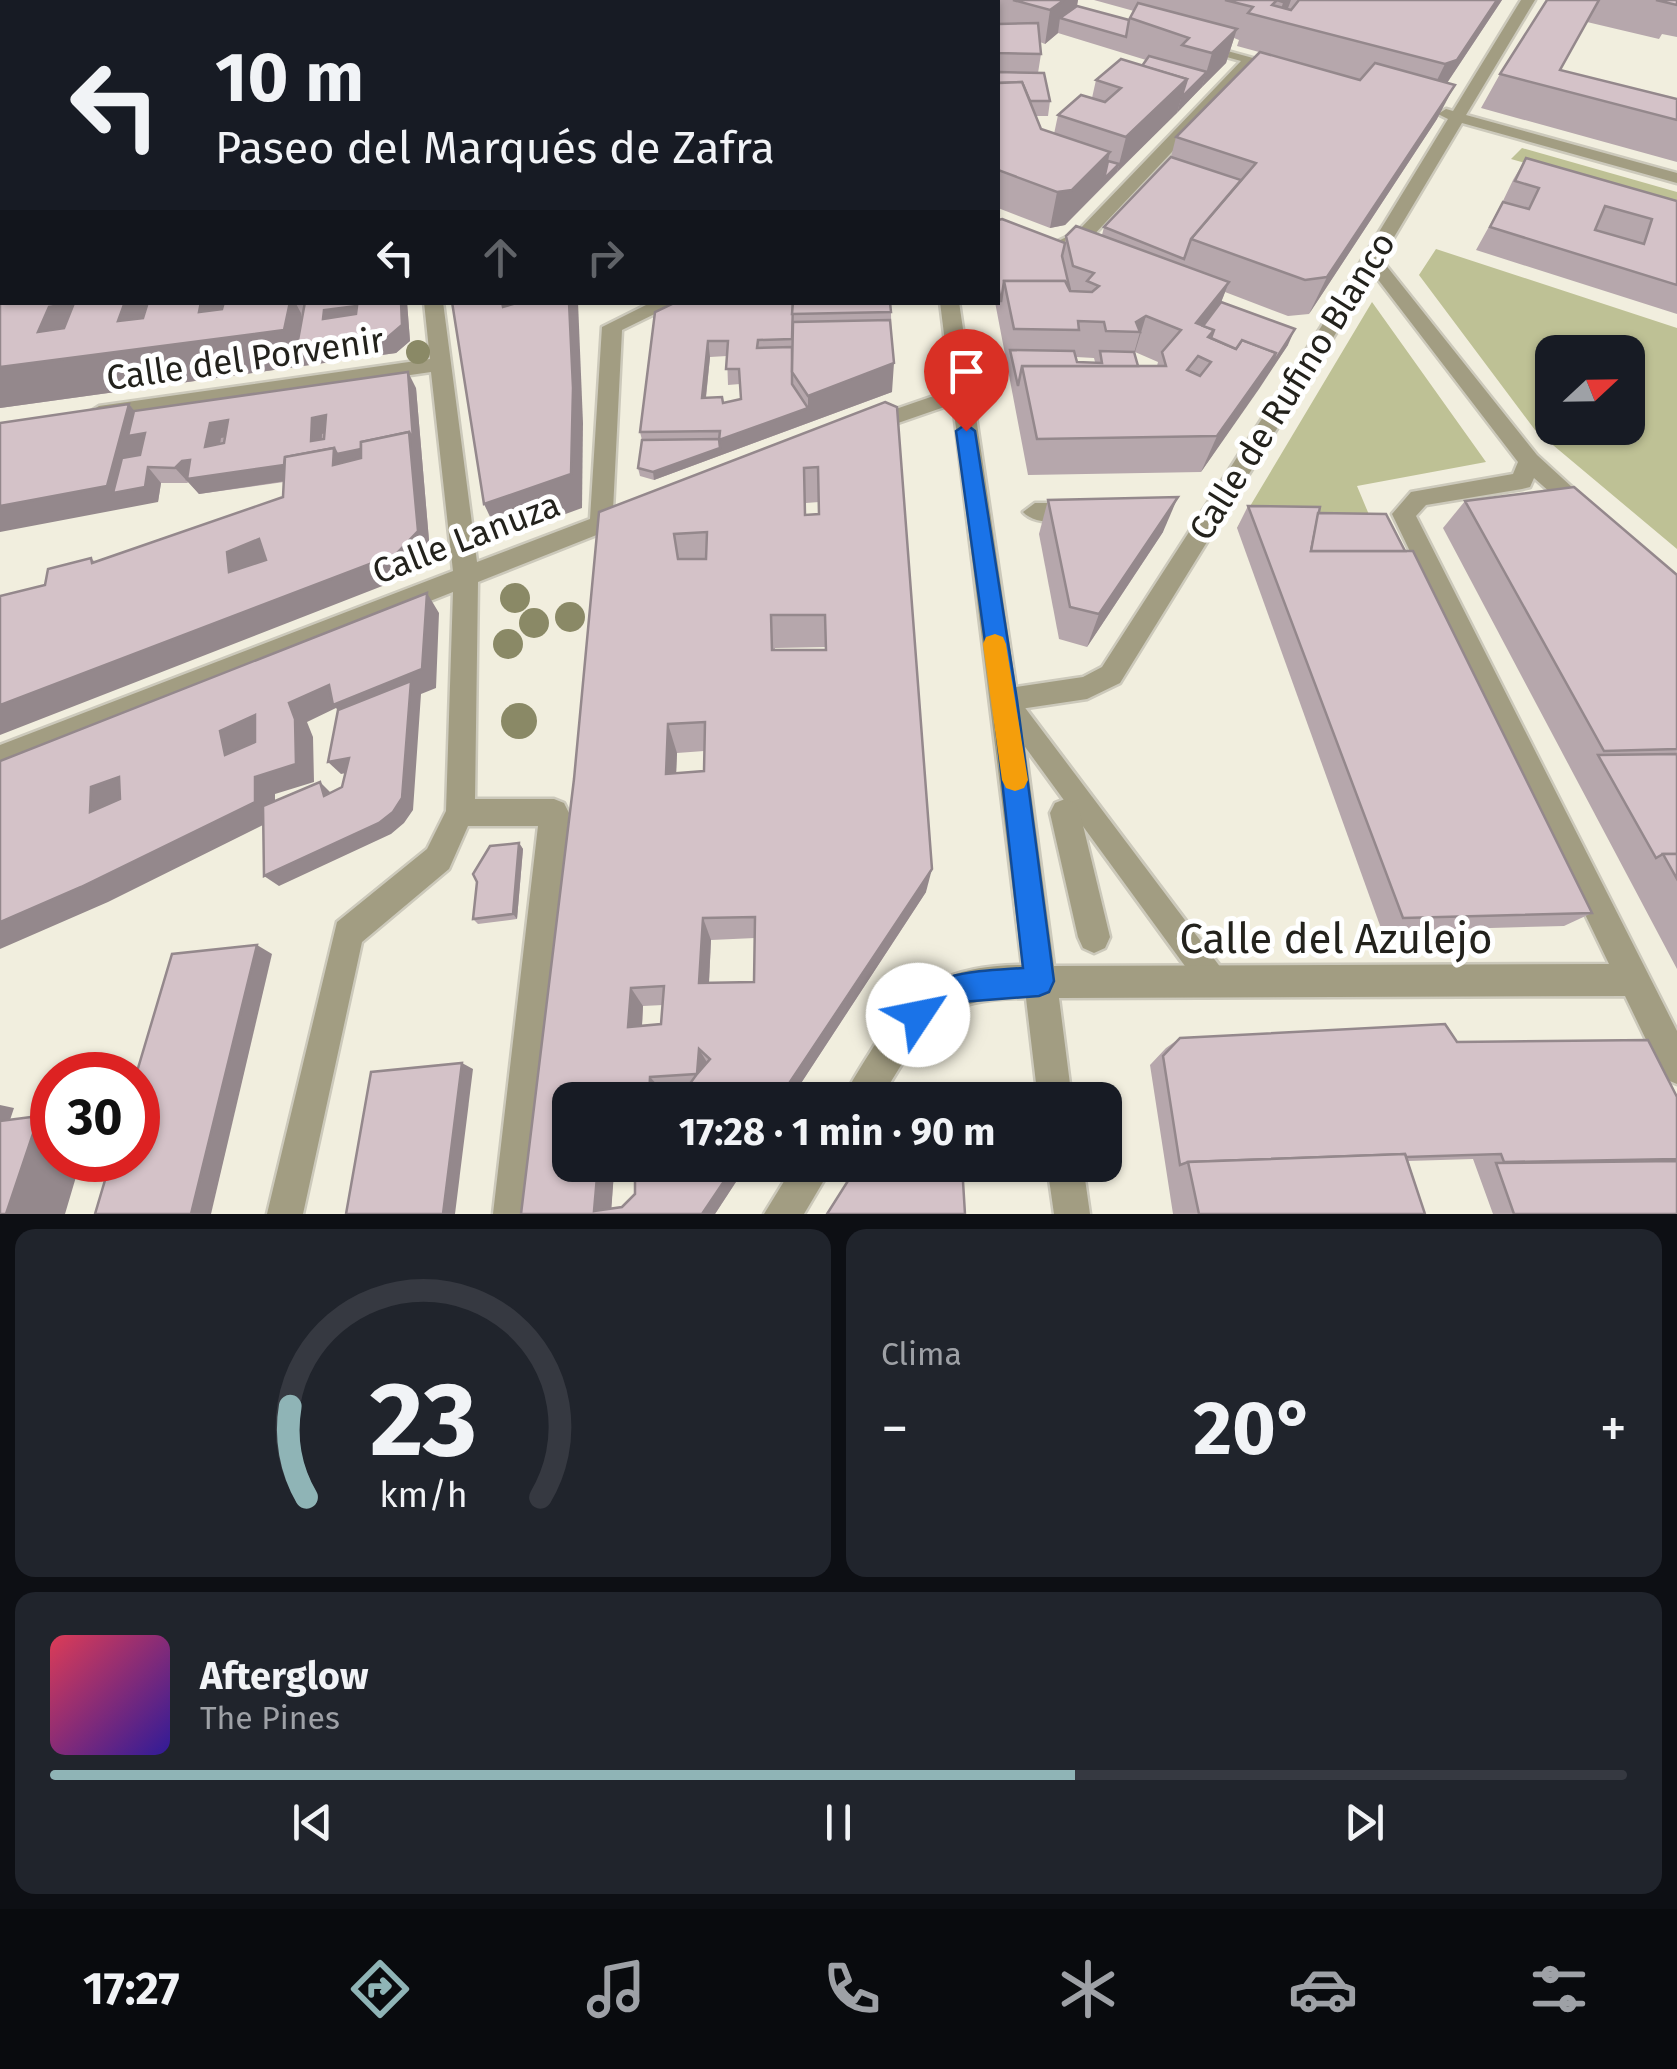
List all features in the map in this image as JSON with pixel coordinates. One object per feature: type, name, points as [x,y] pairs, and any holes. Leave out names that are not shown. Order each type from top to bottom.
[{"type":"street","name":"Calle de Rufino Blanco","points":[[1005,700],[1087,688],[1111,675],[1312,344],[1372,259],[1528,0]]},
{"type":"street","points":[[1180,40],[1308,75]]},
{"type":"street","points":[[1061,248],[1083,236],[1251,59]]},
{"type":"street","points":[[1421,106],[1677,178]]},
{"type":"street","points":[[1372,259],[1530,461],[1607,528]]},
{"type":"street","points":[[285,1214],[348,933],[438,859],[460,812],[466,575],[433,305]]},
{"type":"street","points":[[601,523],[612,327],[663,305]]},
{"type":"street","points":[[949,305],[1053,1082]]},
{"type":"street","name":"Calle del Porvenir","points":[[78,416],[440,364]]},
{"type":"street","points":[[853,432],[948,397],[961,396]]},
{"type":"street","points":[[1530,461],[1522,481],[1419,498],[1404,514],[1677,1067]]},
{"type":"street","name":"Calle Lanuza","points":[[0,758],[655,504]]},
{"type":"street","points":[[1035,512],[1104,512]]},
{"type":"street","points":[[460,812],[554,813],[511,1214]]},
{"type":"street","points":[[1065,813],[1094,938]]},
{"type":"street","name":"Calle del Azulejo","points":[[1039,981],[1634,980]]},
{"type":"street","points":[[872,1082],[918,1015],[956,988],[1039,981]]},
{"type":"street","points":[[782,1214],[804,1182]]},
{"type":"street","points":[[1067,1182],[1072,1214]]},
{"type":"lane","points":[[1005,700],[1211,978]]},
{"type":"green space","points":[[1522,148],[1677,192],[1677,207],[1511,159]]},
{"type":"green space","points":[[1436,249],[1677,328],[1677,549],[1553,445],[1645,445],[1645,335],[1535,335],[1535,430],[1419,275]]},
{"type":"green space","points":[[1372,302],[1486,462],[1357,486],[1375,529],[1237,528]]},
{"type":"building","points":[[1013,0],[1064,0],[1050,10]]},
{"type":"building","points":[[1225,0],[1277,0],[1272,5],[1291,10],[1299,0],[1497,0],[1457,60],[1445,64],[1248,13],[1253,7]]},
{"type":"building","points":[[1547,0],[1599,0],[1560,70],[1677,99],[1677,120],[1500,74]]},
{"type":"building","points":[[1138,3],[1237,29],[1212,53],[1182,45],[1189,38],[1130,18]]},
{"type":"building","points":[[1077,6],[1129,20],[1126,37],[1060,18]]},
{"type":"building","points":[[1038,23],[1041,54],[1000,53],[1000,24]]},
{"type":"building","points":[[1260,52],[1360,80],[1375,63],[1455,85],[1327,277],[1305,280],[1191,239],[1256,163],[1176,137]]},
{"type":"building","points":[[1149,56],[1207,72],[1181,98],[1187,79],[1142,66]]},
{"type":"building","points":[[1121,59],[1187,79],[1126,137],[1058,115],[1081,95],[1105,102],[1121,88],[1096,80]]},
{"type":"building","points":[[1000,72],[1044,73],[1050,101],[1030,101],[1022,82],[1000,83]]},
{"type":"building","points":[[1022,82],[1041,129],[1110,152],[1072,190],[1057,192],[1000,171],[1000,83]]},
{"type":"building","points":[[1171,157],[1241,180],[1191,239],[1184,259],[1104,227]]},
{"type":"building","points":[[1526,158],[1677,201],[1677,285],[1490,227],[1503,202],[1529,209],[1539,188],[1515,181]],"holes":[[[1605,206],[1652,219],[1644,244],[1595,230]]]},
{"type":"building","points":[[1108,161],[1119,164],[1104,179]]},
{"type":"building","points":[[1000,220],[1065,243],[1062,256],[1070,290],[1065,281],[1004,281],[1001,302]]},
{"type":"building","points":[[1076,226],[1229,282],[1196,323],[1214,330],[1208,337],[1236,349],[1242,340],[1276,353],[1217,436],[1037,439],[1022,366],[1166,366],[1162,352],[1181,330],[1146,316],[1136,322],[1140,332],[1106,331],[1104,322],[1078,321],[1079,330],[1014,329],[1004,281],[1065,281],[1070,291],[1092,292],[1099,286],[1087,281],[1094,273],[1073,266],[1066,236]],"holes":[[[1198,356],[1211,362],[1200,376],[1187,370]]]},
{"type":"building","points":[[1221,302],[1295,329],[1266,374],[1276,353],[1242,340],[1236,349],[1211,338],[1214,330],[1203,326]]},
{"type":"building","points":[[0,305],[62,305],[49,307],[38,332],[64,328],[73,305],[124,305],[118,321],[143,318],[147,305],[200,305],[199,312],[222,309],[223,305],[289,305],[284,330],[0,367]]},
{"type":"building","points":[[304,305],[401,305],[402,325],[388,337],[296,351]],"holes":[[[357,306],[356,314],[323,319],[324,310]]]},
{"type":"building","points":[[452,305],[569,305],[571,474],[484,504]]},
{"type":"building","points":[[670,305],[793,305],[792,339],[758,340],[757,348],[792,347],[792,384],[808,408],[719,440],[720,431],[640,432],[655,312]],"holes":[[[708,341],[728,341],[726,369],[739,369],[741,399],[723,403],[722,397],[702,398]]]},
{"type":"building","points":[[793,305],[890,305],[891,312],[792,314]]},
{"type":"building","points":[[890,320],[894,363],[808,396],[792,372],[793,322]]},
{"type":"building","points":[[1010,350],[1074,351],[1077,362],[1102,363],[1100,351],[1134,352],[1138,366],[1022,366],[1018,386]]},
{"type":"building","points":[[408,372],[413,439],[409,432],[361,442],[361,449],[337,454],[334,448],[285,457],[284,465],[187,479],[190,460],[175,468],[148,467],[145,487],[113,493],[122,458],[140,455],[145,433],[128,436],[134,411]],"holes":[[[326,415],[324,439],[311,441],[312,418]],[[228,420],[224,443],[205,447],[210,423]]]},
{"type":"building","points":[[885,402],[897,407],[932,869],[790,1082],[691,1082],[697,1074],[650,1077],[650,1082],[552,1082],[552,1182],[597,1182],[594,1211],[622,1207],[635,1194],[635,1182],[724,1182],[702,1214],[521,1214],[574,779],[599,512]],"holes":[[[818,467],[819,514],[805,515],[804,468]],[[707,532],[706,559],[678,559],[674,534]],[[771,615],[825,615],[826,650],[772,650]],[[705,722],[704,771],[666,774],[668,724]],[[755,917],[754,982],[699,983],[703,918]],[[664,986],[661,1024],[628,1027],[631,988]],[[699,1049],[710,1059],[697,1074]]]},
{"type":"building","points":[[129,404],[107,486],[0,506],[0,423]]},
{"type":"building","points":[[409,432],[418,531],[396,554],[0,705],[0,596],[45,585],[48,569],[91,558],[92,563],[283,497],[285,457],[334,448],[333,465],[361,458],[361,442]],"holes":[[[259,539],[266,560],[229,572],[227,552]]]},
{"type":"building","points":[[719,439],[720,448],[653,472],[638,468],[642,440]]},
{"type":"building","points":[[1574,487],[1677,575],[1677,749],[1604,751],[1465,501]]},
{"type":"building","points":[[1178,497],[1099,614],[1070,607],[1048,500]]},
{"type":"building","points":[[1248,506],[1320,507],[1311,551],[1413,551],[1592,913],[1403,918]]},
{"type":"building","points":[[1318,513],[1386,514],[1405,551],[1311,551]]},
{"type":"building","points":[[427,593],[422,669],[333,705],[329,685],[289,703],[295,719],[296,764],[255,777],[255,802],[0,922],[0,761]],"holes":[[[255,715],[255,742],[225,755],[220,731]],[[119,777],[120,799],[90,812],[91,787]]]},
{"type":"building","points":[[411,681],[402,798],[393,812],[379,823],[264,876],[263,806],[320,782],[324,796],[342,787],[349,758],[328,762],[338,710]]},
{"type":"building","points":[[1677,754],[1677,854],[1656,858],[1598,755]]},
{"type":"building","points":[[519,843],[513,914],[473,919],[477,882],[473,874],[490,846]]},
{"type":"building","points":[[1663,854],[1677,854],[1677,879]]},
{"type":"building","points":[[257,945],[191,1214],[95,1214],[104,1182],[160,1182],[160,1052],[143,1052],[172,954]]},
{"type":"building","points":[[1445,1024],[1457,1042],[1648,1040],[1677,1097],[1677,1159],[1504,1162],[1501,1154],[1405,1154],[1180,1165],[1163,1056],[1180,1038]]},
{"type":"building","points":[[462,1063],[443,1214],[346,1214],[371,1072]]},
{"type":"building","points":[[30,1117],[30,1143],[6,1214],[0,1214],[0,1121]]},
{"type":"building","points":[[1405,1154],[1425,1214],[1199,1214],[1188,1162]]},
{"type":"building","points":[[1677,1161],[1677,1214],[1514,1214],[1496,1163]]},
{"type":"building","points":[[847,1182],[963,1182],[965,1214],[827,1214]]},
{"type":"slow traffic","points":[[995,644],[1015,780]]},
{"type":"route","points":[[918,1015],[956,988],[1039,981],[1005,700],[966,431]]}]
